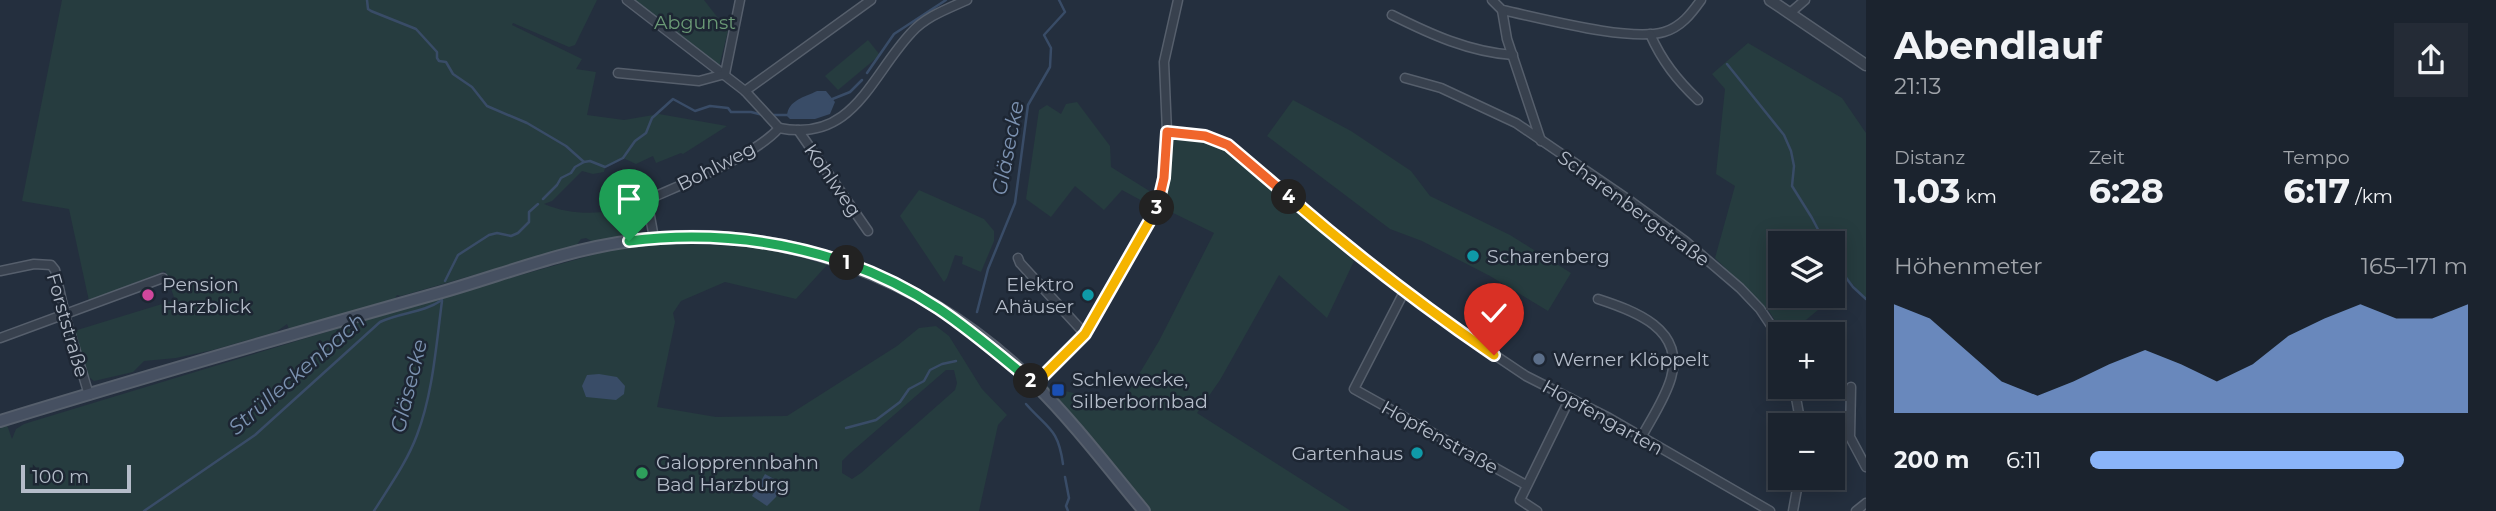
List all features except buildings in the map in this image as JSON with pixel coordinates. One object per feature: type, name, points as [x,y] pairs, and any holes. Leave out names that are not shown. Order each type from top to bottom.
[{"type":"main road","points":[[0,421],[574,252],[654,238],[713,238],[762,242],[831,258],[906,288],[946,311],[1035,384],[1144,511]]},
{"type":"street","points":[[627,0],[725,74],[745,91],[775,125],[798,130],[827,126],[842,118],[871,87],[911,32],[926,20],[967,0]]},
{"type":"street","points":[[725,74],[740,0]]},
{"type":"street","points":[[745,91],[871,0]]},
{"type":"street","points":[[1035,384],[1085,334],[1156,212],[1164,178],[1167,132],[1164,62],[1178,0]]},
{"type":"street","points":[[1492,0],[1502,10],[1609,31],[1650,34],[1667,32],[1682,23],[1701,0]]},
{"type":"street","points":[[1770,0],[1866,65]]},
{"type":"street","points":[[1790,13],[1805,0]]},
{"type":"street","name":"Scharenbergstraße","points":[[1502,10],[1503,24],[1541,141]]},
{"type":"street","points":[[1392,15],[1435,36],[1495,54],[1513,55]]},
{"type":"street","points":[[1650,34],[1660,56],[1677,79],[1698,100]]},
{"type":"street","points":[[618,73],[699,81],[725,74]]},
{"type":"street","name":"Scharenbergstraße","points":[[1405,78],[1441,88],[1516,123],[1685,241],[1760,309],[1769,322]]},
{"type":"street","name":"Bohlweg","points":[[654,238],[647,200],[714,170],[771,137],[775,125]]},
{"type":"street","name":"Kohlweg","points":[[798,130],[868,231]]},
{"type":"street","name":"Hopfengarten","points":[[1167,132],[1205,136],[1237,150],[1356,255],[1404,292],[1526,376],[1570,397],[1770,511]]},
{"type":"street","points":[[1018,258],[1085,334]]},
{"type":"street","name":"Forststraße","points":[[0,271],[34,264],[51,265],[55,270],[89,395]]},
{"type":"street","points":[[0,338],[163,278]]},
{"type":"street","name":"Hopfenstraße","points":[[1404,292],[1354,388],[1526,485]]},
{"type":"street","points":[[1598,299],[1622,307],[1658,326],[1670,345],[1673,364],[1670,382],[1641,438]]},
{"type":"street","points":[[1851,387],[1850,437],[1866,467]]},
{"type":"street","points":[[1537,511],[1520,500],[1570,397]]},
{"type":"street","points":[[1793,511],[1797,490]]},
{"type":"street","points":[[1856,511],[1866,503]]},
{"type":"green space","points":[[62,0],[597,0],[575,45],[569,47],[513,23],[512,25],[582,59],[576,69],[596,72],[587,115],[624,120],[659,114],[727,126],[683,154],[656,163],[653,156],[636,164],[623,158],[605,167],[604,172],[593,174],[582,171],[552,201],[544,204],[578,212],[635,208],[640,210],[644,229],[641,231],[593,242],[586,238],[581,239],[576,246],[397,295],[394,300],[304,326],[289,329],[287,324],[276,332],[213,350],[144,361],[133,372],[94,381],[88,376],[74,331],[175,300],[165,271],[89,301],[69,209],[22,201]]},
{"type":"green space","name":"Abgunst","points":[[631,0],[704,0],[728,31],[719,67]]},
{"type":"green space","points":[[868,40],[880,55],[838,90],[825,76]]},
{"type":"green space","points":[[1748,43],[1842,98],[1866,133],[1866,299],[1845,276],[1845,231],[1768,231],[1768,308],[1820,308],[1803,322],[1776,322],[1769,311],[1715,258],[1735,186],[1716,174],[1725,89],[1712,74]]},
{"type":"green space","points":[[1293,100],[1351,131],[1411,171],[1430,196],[1510,235],[1571,273],[1548,311],[1490,276],[1422,241],[1390,229],[1267,136]]},
{"type":"green space","points":[[1077,102],[1110,146],[1111,167],[1151,192],[1146,203],[1122,190],[1104,210],[1075,186],[1051,217],[1026,199],[1039,110],[1047,105],[1061,114],[1066,104]]},
{"type":"green space","points":[[1173,138],[1214,144],[1235,154],[1256,177],[1354,261],[1327,318],[1279,275],[1220,380],[1197,413],[1351,511],[1144,511],[1035,384],[1121,404],[1159,341],[1214,233],[1163,208],[1169,187]]},
{"type":"green space","points":[[919,190],[984,219],[994,231],[994,241],[981,272],[962,264],[963,257],[955,255],[944,282],[900,216]]},
{"type":"green space","points":[[657,242],[766,248],[827,265],[796,299],[725,282],[681,301],[673,313],[675,322],[657,407],[716,417],[787,416],[897,346],[919,328],[936,326],[949,336],[982,389],[1007,415],[998,425],[979,511],[0,511],[0,427],[7,425],[12,439],[16,429],[24,424],[448,295],[607,251]],"holes":[[[946,370],[954,370],[957,383],[955,390],[861,473],[852,479],[842,473],[842,461],[849,454]]]},
{"type":"water","points":[[817,91],[826,91],[835,102],[830,114],[815,119],[790,119],[787,116],[790,106]]},
{"type":"water","points":[[587,375],[617,377],[625,386],[624,394],[616,400],[586,397],[582,386]]},
{"type":"water","points":[[765,474],[774,479],[779,489],[776,497],[767,506],[752,496]]},
{"type":"waterway","points":[[367,0],[368,9],[371,11],[416,29],[437,52],[439,61],[446,62],[453,74],[472,87],[487,106],[527,123],[566,146],[584,162]]},
{"type":"waterway","name":"Gläsecke","points":[[867,73],[894,34],[946,0]]},
{"type":"waterway","name":"Gläsecke","points":[[977,312],[988,269],[1015,203],[1028,105],[1050,67],[1051,48],[1044,35],[1065,12],[1059,0]]},
{"type":"waterway","points":[[1727,64],[1784,135],[1794,166],[1792,186],[1819,231]]},
{"type":"waterway","name":"Gläsecke","points":[[830,100],[850,92],[862,80]]},
{"type":"waterway","name":"Gläsecke","points":[[543,199],[561,178],[584,162],[590,161],[605,167],[623,158],[635,141],[646,133],[652,118],[673,99],[695,111],[710,106],[728,108],[731,112],[763,115]]},
{"type":"waterway","name":"Gläsecke","points":[[770,115],[788,115]]},
{"type":"waterway","name":"Gläsecke","points":[[445,281],[458,255],[489,235],[497,233],[511,236],[518,233],[529,222],[529,212],[538,204]]},
{"type":"waterway","points":[[1845,276],[1866,299]]},
{"type":"waterway","name":"Strülleckenbach","points":[[144,511],[255,435],[380,322],[427,308],[442,300]]},
{"type":"waterway","name":"Gläsecke","points":[[374,511],[417,435],[427,403],[442,301]]},
{"type":"waterway","points":[[846,428],[876,420],[900,402],[909,389],[924,381],[930,370],[956,361]]},
{"type":"waterway","name":"Gläsecke","points":[[1026,404],[1055,436],[1063,464]]},
{"type":"waterway","name":"Gläsecke","points":[[1065,477],[1069,498],[1066,506],[1068,511]]},
{"type":"place","name":"Scharenberg","points":[[1473,256]]},
{"type":"place","name":"Pension Harzblick","points":[[148,295]]},
{"type":"place","name":"Elektro Ahäuser","points":[[1088,295]]},
{"type":"place","name":"Werner Klöppelt","points":[[1539,359]]},
{"type":"place","name":"Schlewecke, Silberbornbad","points":[[1058,390]]},
{"type":"place","name":"Gartenhaus","points":[[1417,453]]},
{"type":"place","name":"Galopprennbahn Bad Harzburg","points":[[642,473]]},
{"type":"route","points":[[629,241],[654,238],[723,238],[762,242],[831,258],[898,284],[946,311],[1035,384],[1085,334],[1156,212],[1162,194],[1167,132],[1205,136],[1237,150],[1356,255],[1420,304],[1494,355]]}]
